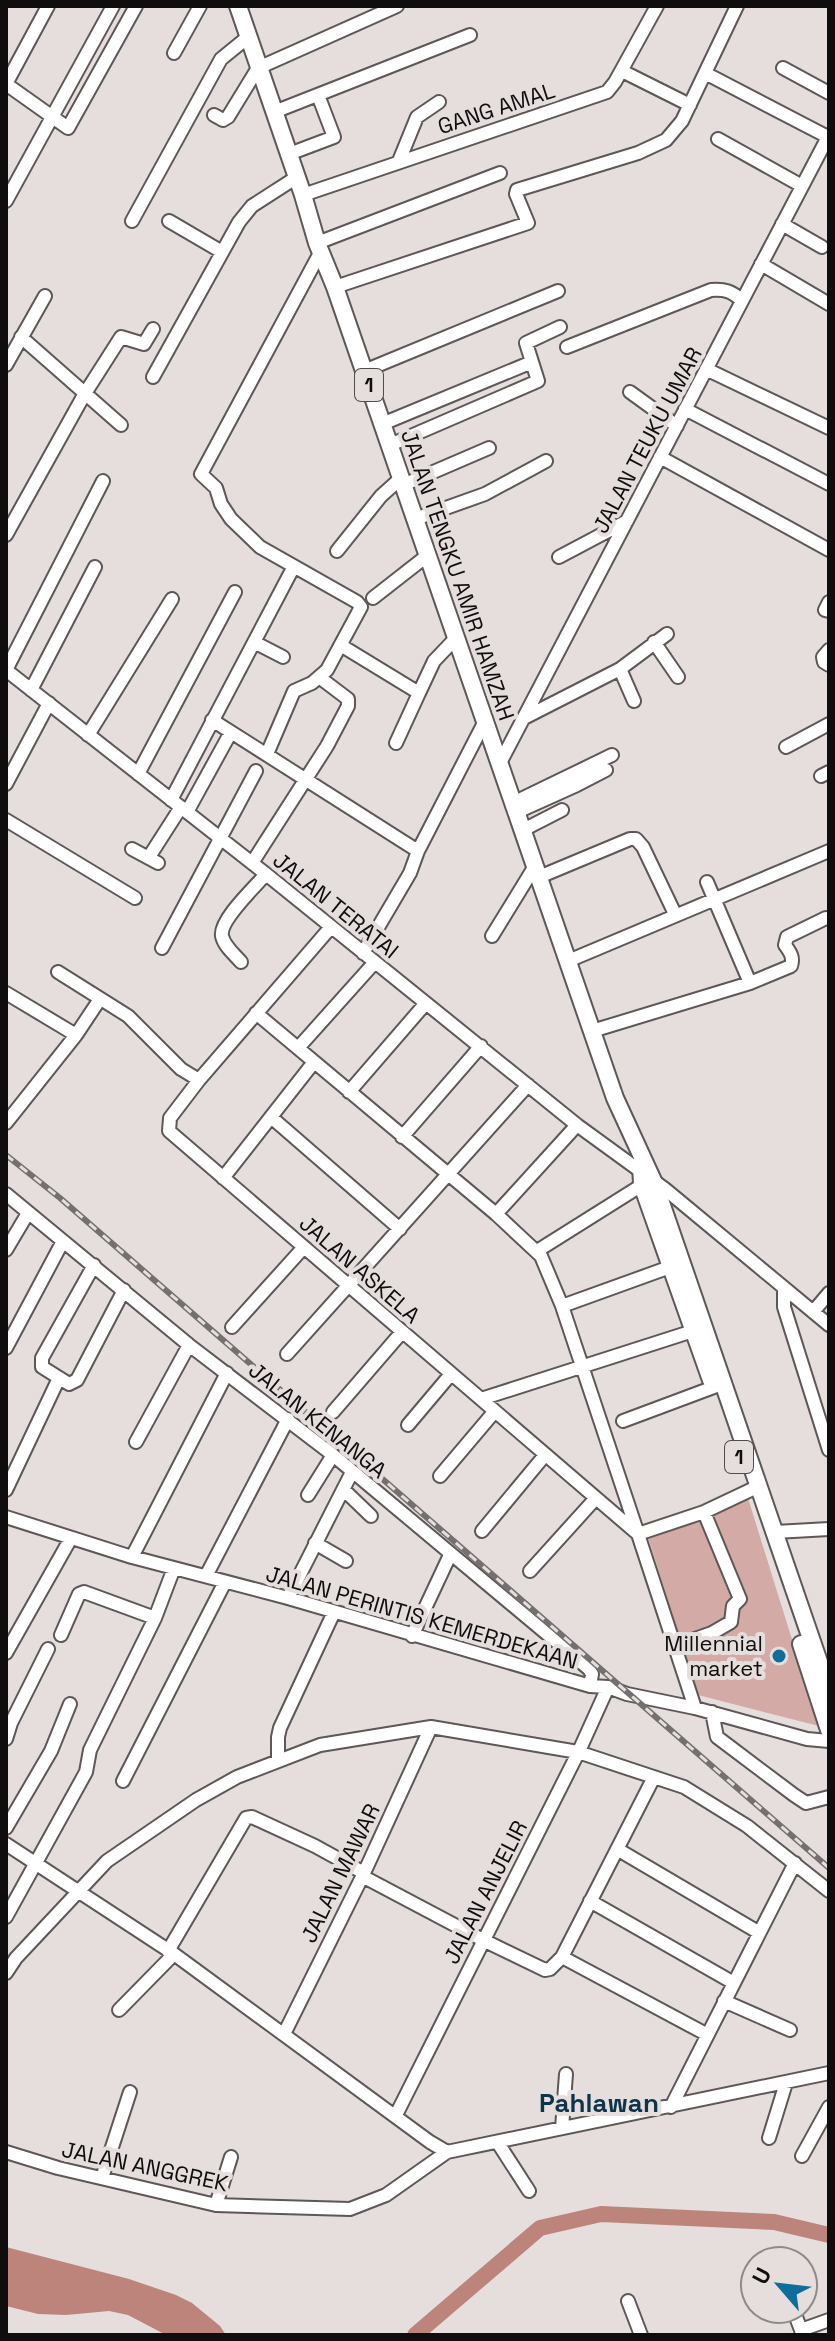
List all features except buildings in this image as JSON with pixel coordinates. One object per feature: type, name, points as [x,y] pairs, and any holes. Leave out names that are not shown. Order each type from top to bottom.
[{"type":"main road","name":"JALAN TENGKU AMIR HAMZAH","points":[[238,6],[318,248],[335,287],[615,1098],[755,1488],[829,1730]]},
{"type":"main road","name":"JALAN TENGKU AMIR HAMZAH","points":[[644,1173],[670,1267],[714,1387],[775,1532],[829,1691]]},
{"type":"street","points":[[48,6],[6,84],[68,128],[136,6]]},
{"type":"street","points":[[6,201],[113,6]]},
{"type":"street","points":[[174,53],[200,6]]},
{"type":"street","points":[[214,115],[223,120],[228,117],[258,68],[397,6]]},
{"type":"street","name":"GANG AMAL","points":[[303,195],[607,92],[622,71],[657,6]]},
{"type":"street","points":[[335,287],[528,223],[517,190],[660,145],[682,121],[737,6]]},
{"type":"street","points":[[274,112],[470,35]]},
{"type":"street","points":[[132,221],[221,59],[248,37]]},
{"type":"street","points":[[783,68],[829,93]]},
{"type":"street","points":[[622,71],[690,105]]},
{"type":"street","points":[[705,73],[828,136]]},
{"type":"street","points":[[289,154],[334,137],[318,95]]},
{"type":"street","points":[[399,161],[417,117],[439,102]]},
{"type":"street","name":"JALAN TEUKU UMAR","points":[[500,763],[761,264],[787,227],[802,186],[828,136]]},
{"type":"street","points":[[718,139],[802,186]]},
{"type":"street","points":[[267,754],[294,691],[327,670],[361,605],[260,547],[231,519],[221,504],[216,488],[201,474],[318,248],[500,173]]},
{"type":"street","points":[[153,377],[239,222],[252,206],[297,177]]},
{"type":"street","points":[[169,221],[222,252]]},
{"type":"street","points":[[787,227],[822,247]]},
{"type":"street","points":[[761,264],[829,304]]},
{"type":"street","points":[[567,347],[711,290],[724,289],[742,301]]},
{"type":"street","points":[[364,371],[558,291]]},
{"type":"street","points":[[6,365],[45,296]]},
{"type":"street","points":[[390,445],[536,383],[539,378],[526,343],[560,327]]},
{"type":"street","points":[[6,535],[84,395],[122,336],[144,344],[153,329]]},
{"type":"street","points":[[21,337],[121,425]]},
{"type":"street","points":[[382,424],[532,362]]},
{"type":"street","points":[[706,369],[829,428]]},
{"type":"street","points":[[630,392],[677,426]]},
{"type":"street","points":[[685,409],[828,479]]},
{"type":"street","points":[[337,551],[381,496],[402,481],[489,448]]},
{"type":"street","points":[[660,457],[829,550]]},
{"type":"street","points":[[415,519],[485,494],[546,461]]},
{"type":"street","points":[[6,670],[103,481]]},
{"type":"street","points":[[559,557],[627,521]]},
{"type":"street","points":[[373,598],[428,555]]},
{"type":"street","points":[[31,690],[95,567]]},
{"type":"street","points":[[132,849],[153,860],[180,806],[212,720],[293,568]]},
{"type":"street","points":[[138,774],[235,592]]},
{"type":"street","points":[[88,735],[172,599]]},
{"type":"street","points":[[829,602],[825,610],[829,611]]},
{"type":"street","points":[[524,718],[620,669],[667,634]]},
{"type":"street","points":[[396,743],[434,661],[456,638]]},
{"type":"street","points":[[254,642],[283,657]]},
{"type":"street","points":[[654,642],[678,677]]},
{"type":"street","points":[[342,646],[419,693]]},
{"type":"street","points":[[829,650],[823,659],[829,665]]},
{"type":"street","points":[[620,669],[634,701]]},
{"type":"street","name":"JALAN TERATAI","points":[[6,670],[221,838],[577,1125],[644,1173],[829,1325]]},
{"type":"street","points":[[252,863],[327,746],[348,702],[319,677]]},
{"type":"street","points":[[6,784],[49,703]]},
{"type":"street","points":[[212,720],[418,851]]},
{"type":"street","points":[[363,953],[410,873],[418,851],[485,721]]},
{"type":"street","points":[[786,747],[829,724]]},
{"type":"street","points":[[180,806],[231,732]]},
{"type":"street","points":[[515,808],[612,755]]},
{"type":"street","points":[[515,808],[606,770]]},
{"type":"street","points":[[162,948],[256,771]]},
{"type":"street","points":[[523,830],[562,810]]},
{"type":"street","points":[[6,820],[135,898]]},
{"type":"street","points":[[492,936],[537,871],[630,839],[636,839],[643,847],[675,914]]},
{"type":"street","points":[[568,961],[829,851]]},
{"type":"street","points":[[241,962],[226,946],[221,935],[222,928],[266,874]]},
{"type":"street","points":[[707,882],[750,983]]},
{"type":"street","points":[[592,1031],[750,983],[791,966],[792,954],[785,945],[787,937],[826,918]]},
{"type":"street","name":"JALAN ASKELA","points":[[331,927],[199,1080],[170,1118],[168,1128],[638,1534]]},
{"type":"street","points":[[298,1048],[375,962]]},
{"type":"street","points":[[58,972],[128,1016],[181,1069],[199,1080]]},
{"type":"street","points":[[6,993],[76,1035]]},
{"type":"street","points":[[6,1123],[76,1035],[100,999]]},
{"type":"street","points":[[349,1092],[426,1003]]},
{"type":"street","points":[[256,1013],[496,1214],[537,1251],[544,1262],[562,1306],[695,1708]]},
{"type":"street","points":[[402,1137],[481,1046]]},
{"type":"street","points":[[223,1178],[314,1062]]},
{"type":"street","points":[[287,1354],[528,1085]]},
{"type":"street","points":[[271,1117],[400,1229]]},
{"type":"street","points":[[496,1214],[577,1125]]},
{"type":"street","points":[[537,1251],[644,1173]]},
{"type":"street","name":"JALAN KENANGA","points":[[6,1194],[189,1345],[333,1455],[589,1669],[592,1674],[590,1686]]},
{"type":"street","points":[[6,1250],[28,1213]]},
{"type":"street","points":[[6,1348],[63,1241]]},
{"type":"street","points":[[232,1327],[304,1247]]},
{"type":"street","points":[[94,1265],[40,1362],[42,1367],[69,1384],[77,1380],[124,1290]]},
{"type":"street","points":[[562,1306],[670,1267]]},
{"type":"street","points":[[784,1288],[784,1307],[829,1450]]},
{"type":"street","points":[[813,1312],[829,1293]]},
{"type":"street","points":[[481,1399],[693,1331]]},
{"type":"street","points":[[333,1412],[402,1332]]},
{"type":"street","points":[[136,1442],[189,1345]]},
{"type":"street","points":[[132,1557],[227,1373]]},
{"type":"street","points":[[408,1425],[451,1374]]},
{"type":"street","points":[[6,1490],[59,1378]]},
{"type":"street","points":[[623,1421],[714,1387]]},
{"type":"street","points":[[440,1476],[495,1411]]},
{"type":"street","points":[[206,1576],[288,1419]]},
{"type":"street","points":[[308,1495],[333,1455]]},
{"type":"street","points":[[482,1531],[545,1455]]},
{"type":"street","points":[[288,1598],[352,1472]]},
{"type":"street","points":[[638,1534],[704,1512],[755,1488]]},
{"type":"street","points":[[344,1490],[371,1516]]},
{"type":"street","points":[[530,1571],[596,1498]]},
{"type":"street","points":[[675,1646],[712,1633],[731,1622],[733,1606],[740,1599],[704,1512]]},
{"type":"street","name":"JALAN PERINTIS KEMERDEKAAN","points":[[7,1521],[288,1598],[590,1686],[608,1687],[807,1739],[829,1741]]},
{"type":"street","points":[[775,1532],[829,1529]]},
{"type":"street","points":[[6,1653],[71,1538]]},
{"type":"street","points":[[315,1543],[346,1561]]},
{"type":"street","points":[[412,1636],[450,1555]]},
{"type":"street","points":[[6,1917],[86,1772],[90,1750],[155,1618],[174,1568]]},
{"type":"street","points":[[123,1781],[225,1582]]},
{"type":"street","points":[[61,1635],[79,1594],[84,1592],[155,1618]]},
{"type":"street","points":[[278,1759],[280,1728],[334,1612]]},
{"type":"street","points":[[6,1739],[48,1649]]},
{"type":"street","name":"JALAN ANJELIR","points":[[396,2115],[608,1687]]},
{"type":"street","points":[[6,1828],[51,1751],[70,1704]]},
{"type":"street","points":[[712,1712],[717,1737],[794,1795],[806,1803],[829,1797]]},
{"type":"street","points":[[6,1973],[16,1958],[107,1861],[184,1808],[237,1777],[278,1759],[345,1739],[431,1727],[578,1752],[684,1787],[747,1826],[829,1891]]},
{"type":"street","name":"JALAN MAWAR","points":[[284,2034],[431,1727]]},
{"type":"street","points":[[119,2010],[171,1952],[246,1818],[252,1817],[315,1846],[483,1940],[545,1970],[550,1969],[562,1957],[654,1777]]},
{"type":"street","points":[[6,1844],[171,1952],[447,2152]]},
{"type":"street","points":[[617,1849],[758,1932]]},
{"type":"street","points":[[671,2107],[795,1863]]},
{"type":"street","points":[[590,1901],[732,1982]]},
{"type":"street","points":[[562,1957],[706,2034]]},
{"type":"street","points":[[724,2001],[790,2030]]},
{"type":"street","name":"JALAN ANGGREK","points":[[6,2152],[58,2168],[216,2205],[350,2209],[386,2195],[447,2152],[829,2073]]},
{"type":"street","points":[[562,2128],[566,2074]]},
{"type":"street","points":[[769,2138],[786,2083]]},
{"type":"street","points":[[102,2178],[130,2092]]},
{"type":"street","points":[[802,2156],[829,2107]]},
{"type":"street","points":[[498,2143],[529,2191]]},
{"type":"street","points":[[216,2205],[231,2157]]},
{"type":"street","points":[[628,2301],[641,2335]]},
{"type":"street","points":[[802,2332],[829,2320]]},
{"type":"shaded area","points":[[747,1495],[819,1726],[698,1695],[648,1537]]},
{"type":"shaded area","points":[[6,2247],[129,2279],[176,2295],[192,2303],[220,2326],[226,2335],[166,2335],[128,2315],[109,2311],[38,2314],[6,2306]]},
{"type":"waterway","points":[[415,2335],[540,2228],[601,2214],[774,2222],[829,2235]]},
{"type":"railway","points":[[6,1155],[60,1198],[829,1868]]},
{"type":"place","name":"Millennial market","points":[[779,1656]]},
{"type":"district","name":"Pahlawan","points":[[599,2103]]}]
